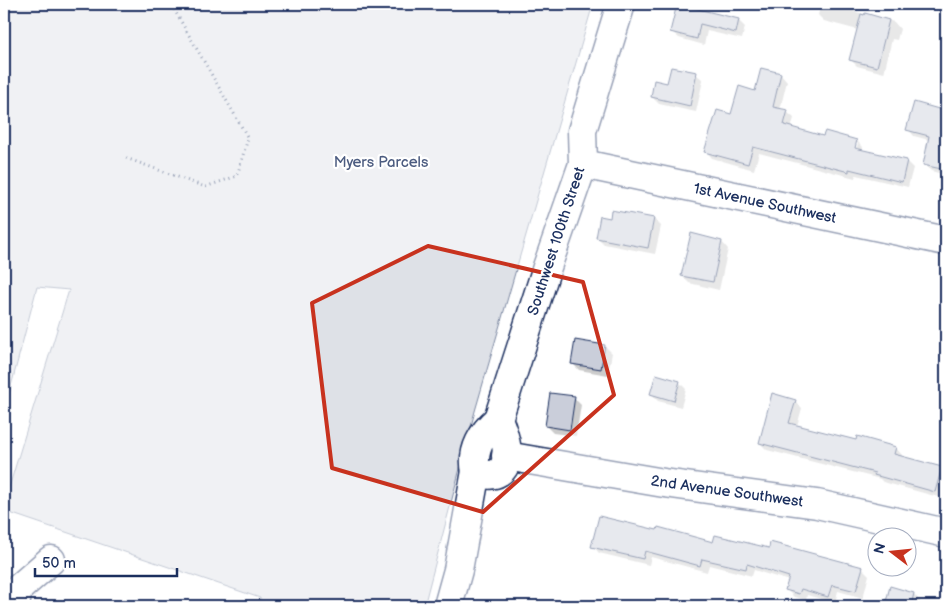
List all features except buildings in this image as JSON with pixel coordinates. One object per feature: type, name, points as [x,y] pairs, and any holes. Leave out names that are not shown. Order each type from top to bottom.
[{"type":"street","name":"Southwest 100th Street","points":[[448,606],[458,570],[476,471],[474,456],[476,449],[488,428],[498,419],[547,267],[583,164],[582,131],[621,4]]},
{"type":"street","name":"1st Avenue Southwest","points":[[583,164],[946,241]]},
{"type":"street","points":[[476,471],[483,475],[494,475],[502,470],[505,464],[504,432],[498,419]]},
{"type":"street","name":"2nd Avenue Southwest","points":[[506,456],[664,483],[818,504],[946,533]]},
{"type":"street","points":[[15,606],[18,589],[51,560]]},
{"type":"path","points":[[126,158],[206,187],[238,176],[248,138],[171,4]]},
{"type":"highlighted area","points":[[428,246],[583,282],[614,395],[483,512],[332,468],[312,303]]},
{"type":"green space","name":"Myers Parcels","points":[[4,4],[593,4],[475,411],[424,606],[262,606],[260,598],[4,511],[4,504],[69,290],[37,287],[4,413]]}]
